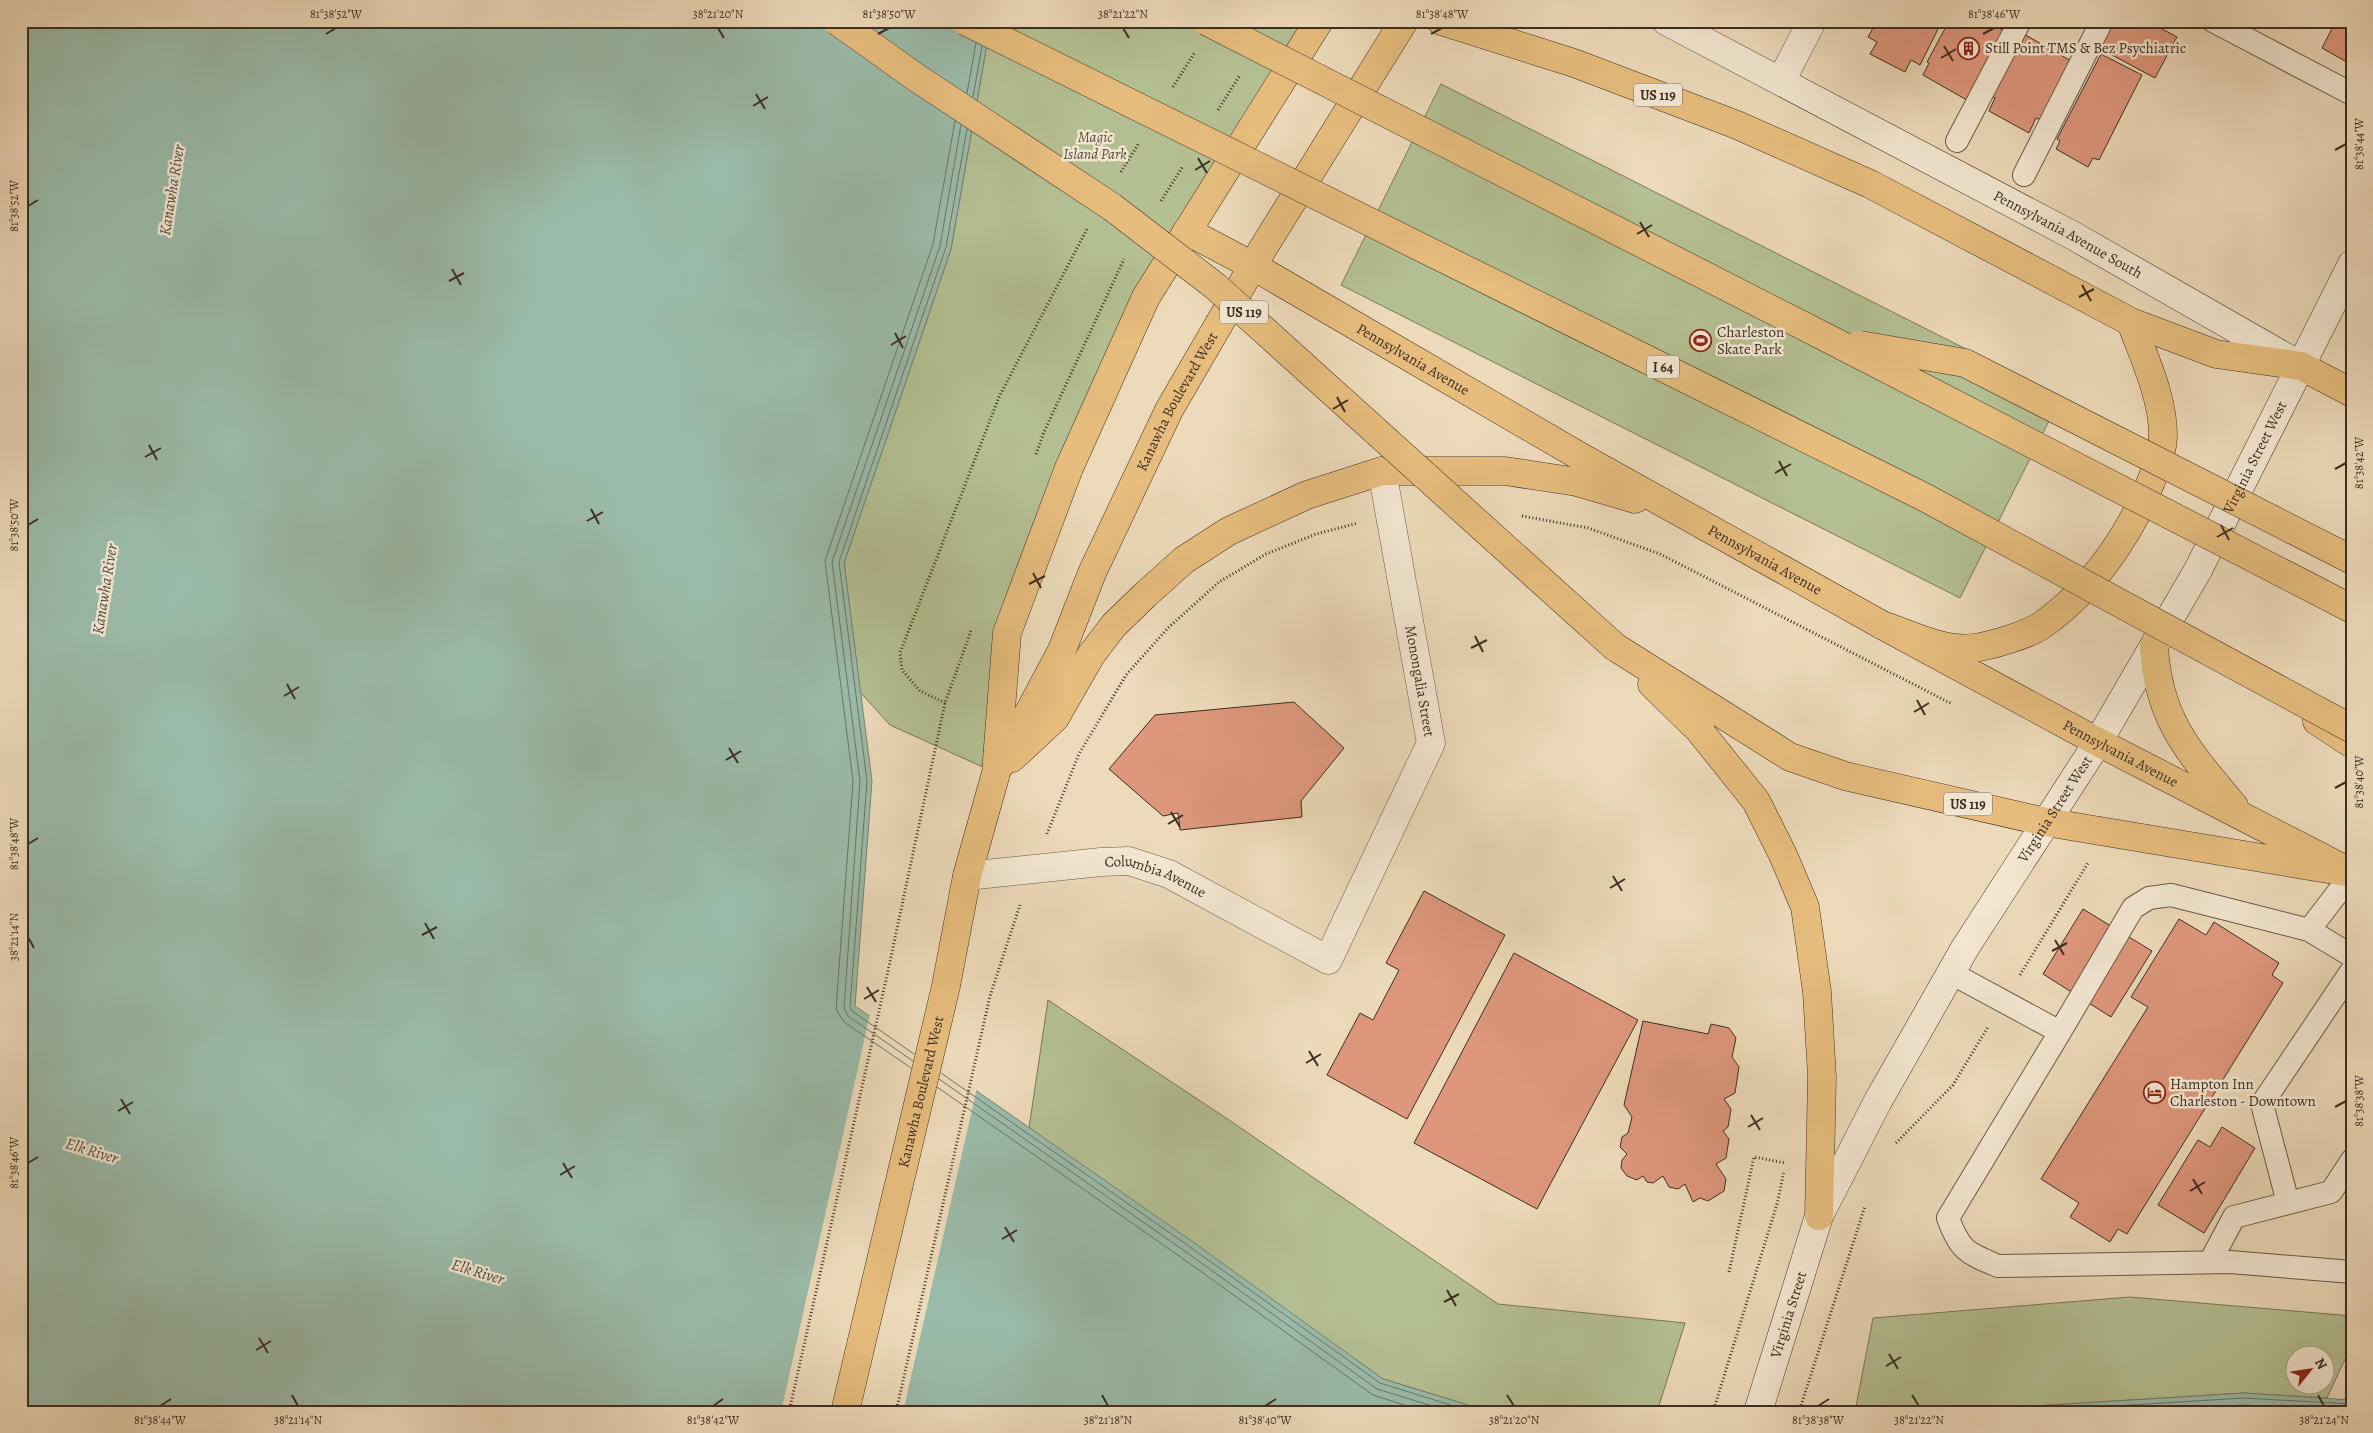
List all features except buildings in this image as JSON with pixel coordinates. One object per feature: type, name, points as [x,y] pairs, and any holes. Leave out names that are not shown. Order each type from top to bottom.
[{"type":"main road","name":"US 119","points":[[838,21],[917,78],[1112,207],[1215,286],[1615,647],[1790,757],[1845,776],[2046,822],[2352,874]]},
{"type":"main road","name":"I 64","points":[[965,21],[1924,497],[2352,730]]},
{"type":"main road","name":"Kanawha Boulevard West","points":[[845,1412],[946,986],[967,876],[996,773],[1007,632],[1069,468],[1146,296],[1319,21]]},
{"type":"main road","name":"Kanawha Boulevard West","points":[[996,773],[1062,650],[1092,572],[1169,410],[1253,266],[1404,21]]},
{"type":"main road","name":"US 119","points":[[1441,21],[1583,67],[1737,125],[1870,184],[2131,322],[2216,354],[2301,366]]},
{"type":"main road","points":[[1666,21],[1781,81],[1812,21]]},
{"type":"main road","points":[[1202,34],[1834,341],[2352,609]]},
{"type":"main road","name":"Pennsylvania Avenue South","points":[[1781,81],[2072,235],[2301,366],[2352,393]]},
{"type":"main road","name":"Pennsylvania Avenue","points":[[1187,231],[1253,266],[1581,457],[1882,625],[2098,742],[2242,815],[2352,874]]},
{"type":"main road","name":"Virginia Street West","points":[[1819,1216],[1878,1101],[1951,973],[2098,742],[2198,570],[2352,264]]},
{"type":"main road","points":[[1882,625],[1949,647],[1973,648],[2040,626],[2078,595],[2112,552],[2139,512],[2161,455],[2163,436],[2162,410],[2131,322]]},
{"type":"main road","points":[[1834,341],[1965,363],[2352,560]]},
{"type":"main road","points":[[996,773],[1055,718],[1091,655],[1114,625],[1184,560],[1228,531],[1308,495],[1382,471],[1505,471],[1578,482],[1684,513]]},
{"type":"main road","name":"Monongalia Street","points":[[1328,960],[1431,743],[1382,471]]},
{"type":"main road","points":[[2154,646],[2155,675],[2169,718],[2191,754],[2242,815]]},
{"type":"main road","points":[[1615,647],[1699,730],[1756,801],[1783,855],[1805,907],[1817,992],[1822,1078],[1819,1216]]},
{"type":"main road","points":[[2222,659],[2352,744]]},
{"type":"main road","name":"Columbia Avenue","points":[[967,876],[1129,861],[1169,874],[1328,960]]},
{"type":"main road","name":"Virginia Street","points":[[1758,1412],[1819,1216]]},
{"type":"lane","points":[[1957,141],[2020,21]]},
{"type":"lane","points":[[2024,175],[2102,21]]},
{"type":"lane","points":[[2212,21],[2352,94]]},
{"type":"lane","points":[[2310,930],[2352,874]]},
{"type":"lane","points":[[2352,956],[2310,930],[2171,894],[2149,898],[2133,908],[1948,1218],[1955,1237],[1968,1254],[1998,1266],[2210,1262],[2352,1272]]},
{"type":"lane","points":[[2288,1203],[2262,1104],[2352,970]]},
{"type":"lane","points":[[1951,973],[2060,1032]]},
{"type":"lane","points":[[2210,1262],[2234,1217],[2331,1192],[2352,1160]]},
{"type":"path","points":[[1172,88],[1202,34]]},
{"type":"path","points":[[1117,180],[1142,138]]},
{"type":"path","points":[[945,703],[920,691],[902,670],[900,653],[999,397],[1092,222]]},
{"type":"path","points":[[1890,1149],[1953,1084],[2088,862]]},
{"type":"path","points":[[789,1412],[888,972]]},
{"type":"path","points":[[896,1412],[990,996]]},
{"type":"path","points":[[1729,1272],[1754,1157],[1785,1162]]},
{"type":"path","points":[[1799,1412],[1857,1227],[1867,1201]]},
{"type":"path","points":[[1713,1412],[1777,1204]]},
{"type":"green space","name":"Magic Island Park","points":[[991,21],[1319,21],[1146,297],[1007,632],[996,773],[890,725],[860,692],[844,563],[951,249]]},
{"type":"green space","name":"Charleston Skate Park","points":[[1441,84],[2061,397],[1960,598],[1341,285]]},
{"type":"green space","points":[[1048,1000],[1232,1122],[1498,1304],[1685,1323],[1657,1412],[1491,1412],[1383,1379],[1029,1128]]},
{"type":"green space","points":[[2130,1297],[2352,1316],[2352,1344],[2336,1379],[2336,1346],[2286,1346],[2286,1396],[2243,1393],[2018,1407],[1994,1412],[1855,1412],[1873,1318]]},
{"type":"green space","points":[[2293,1396],[2328,1396],[2327,1398]]},
{"type":"water","points":[[21,21],[991,21],[951,249],[844,563],[872,781],[855,1006],[1193,1242],[1383,1379],[1491,1412],[21,1412]]},
{"type":"water","points":[[2244,1393],[2352,1400],[2352,1412],[1994,1412],[2018,1407]]},
{"type":"pier","points":[[870,1014],[977,1088],[903,1412],[781,1412]]},
{"type":"place","name":"Still Point TMS & Bez Psychiatric","points":[[1969,48]]},
{"type":"place","name":"Charleston Skate Park","points":[[1701,341]]},
{"type":"place","name":"Hampton Inn Charleston - Downtown","points":[[2154,1093]]},
{"type":"water label","name":"Kanawha River","points":[[171,190]]},
{"type":"water label","name":"Kanawha River","points":[[104,589]]},
{"type":"water label","name":"Elk River","points":[[92,1150]]},
{"type":"water label","name":"Elk River","points":[[478,1271]]}]
